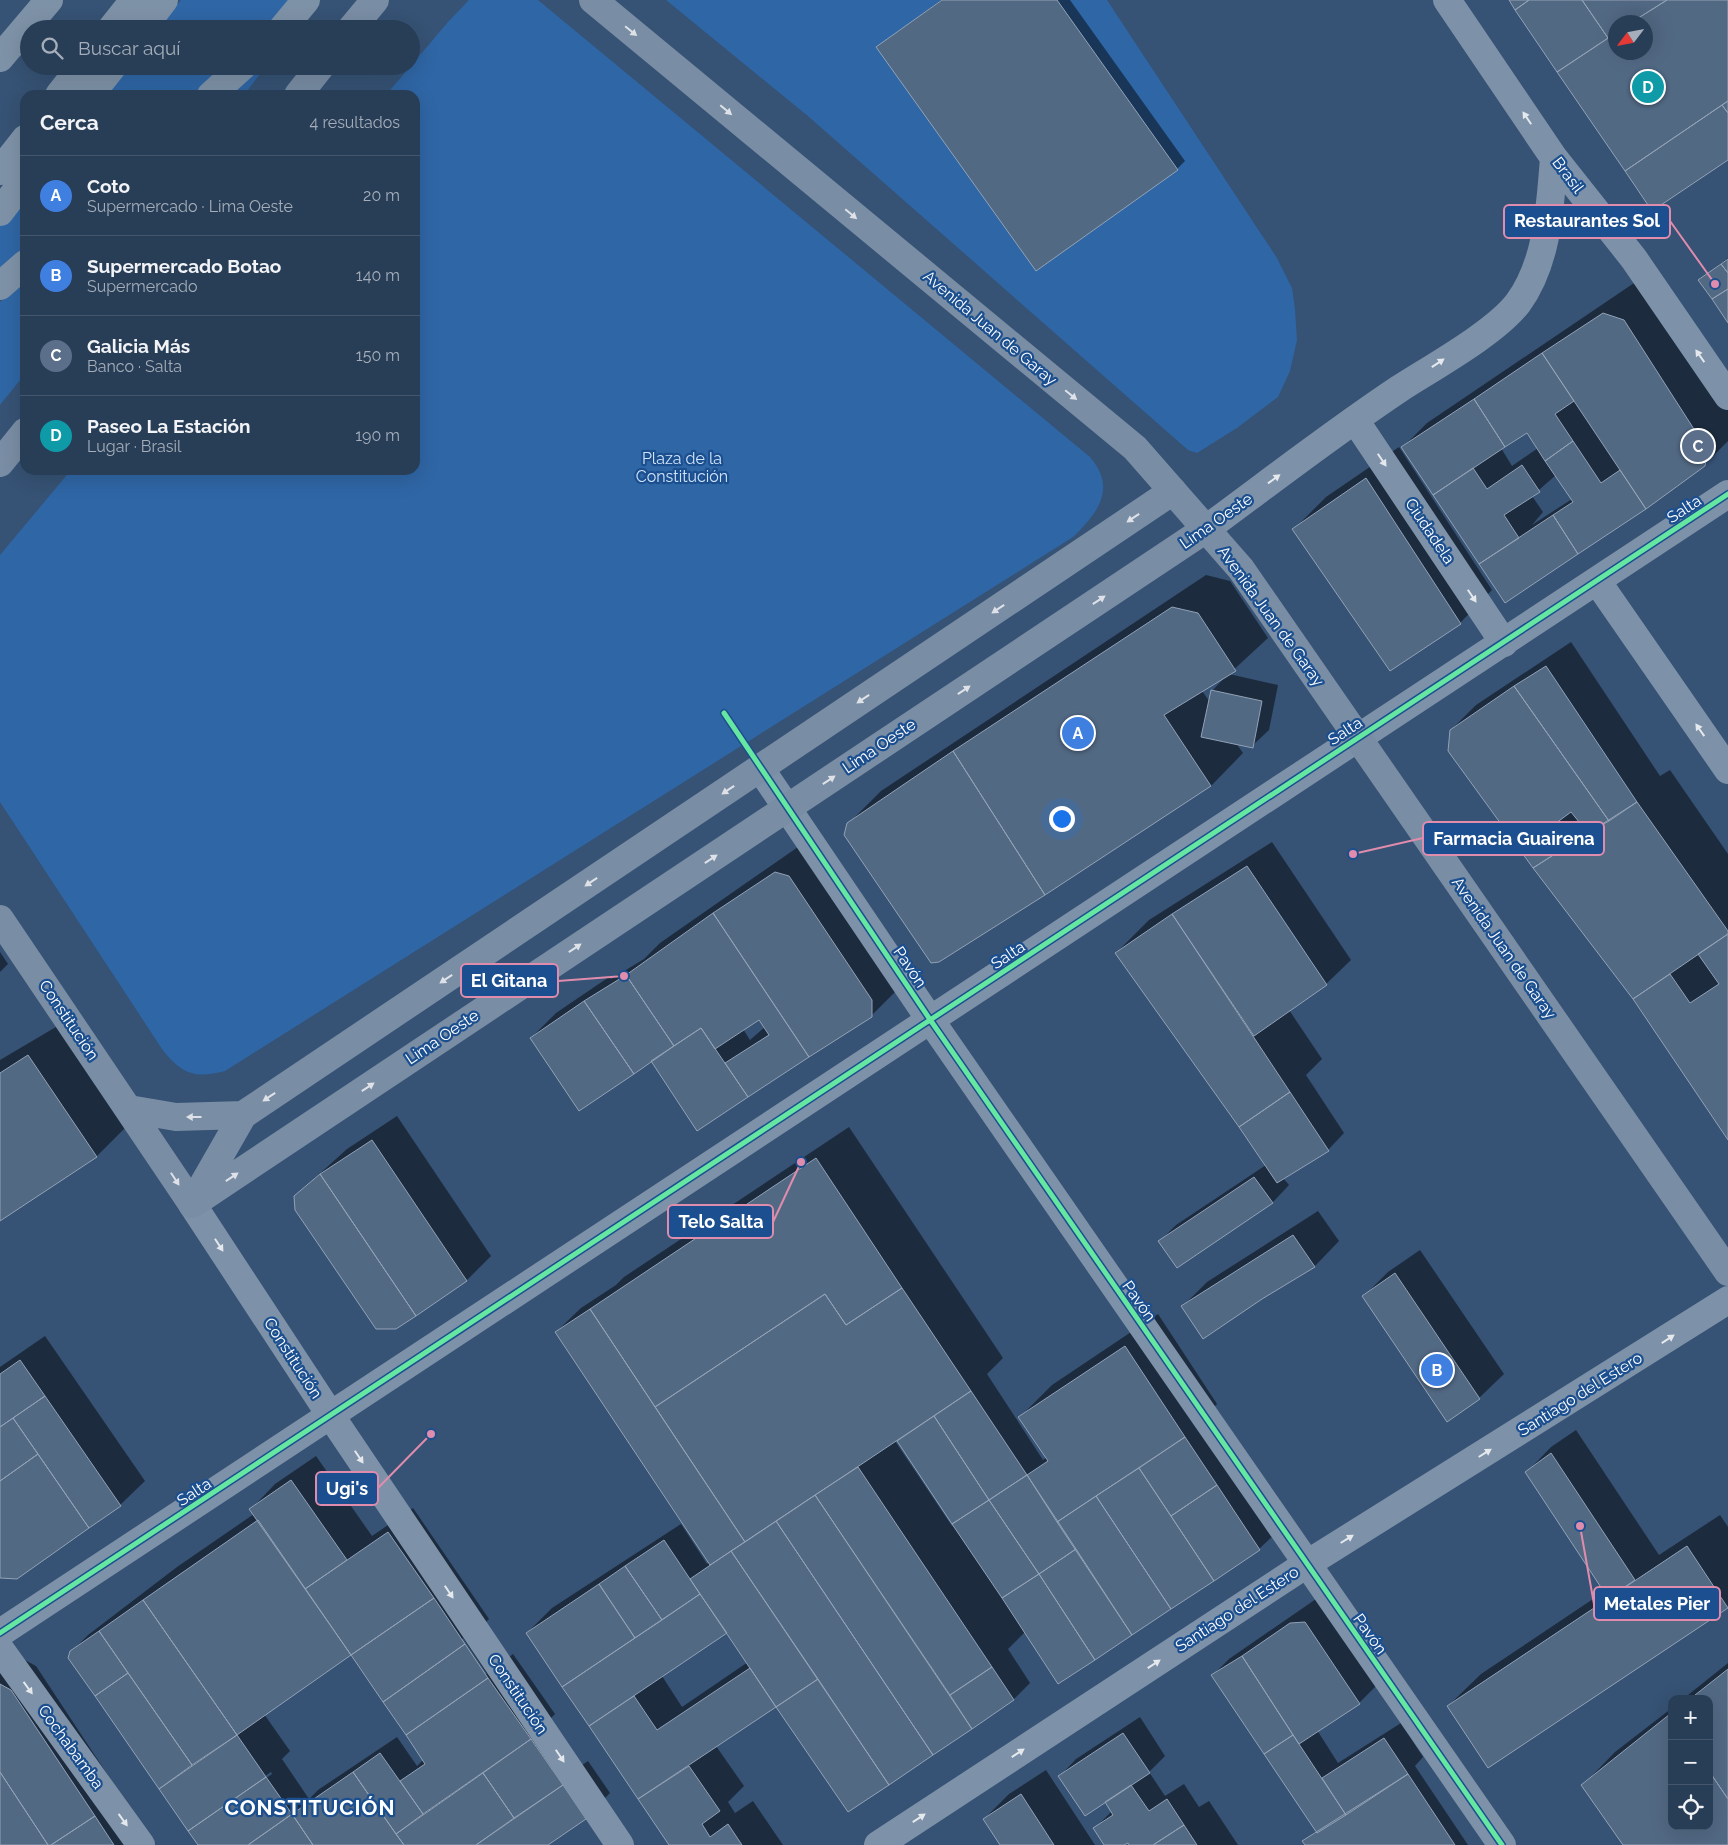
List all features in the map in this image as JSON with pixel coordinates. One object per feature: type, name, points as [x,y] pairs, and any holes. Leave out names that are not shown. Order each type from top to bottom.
[{"type":"highway","points":[[32,20],[49,0]]},
{"type":"highway","points":[[118,20],[134,0]]},
{"type":"highway","points":[[149,20],[164,0]]},
{"type":"highway","points":[[289,20],[306,0]]},
{"type":"highway","points":[[0,58],[20,34]]},
{"type":"highway","points":[[63,90],[75,75]]},
{"type":"highway","points":[[94,90],[105,75]]},
{"type":"highway","points":[[217,90],[233,75]]},
{"type":"highway","points":[[0,171],[20,145]]},
{"type":"highway","points":[[0,212],[20,186]]},
{"type":"highway","points":[[0,286],[20,268]]},
{"type":"main road","points":[[358,20],[375,0]]},
{"type":"main road","name":"Avenida Juan de Garay","points":[[593,0],[1135,448],[1241,569],[1728,1272]]},
{"type":"main road","points":[[302,90],[314,75]]},
{"type":"main road","points":[[0,463],[20,438]]},
{"type":"main road","points":[[192,1204],[243,1115],[1173,491]]},
{"type":"main road","name":"Lima Oeste","points":[[192,1204],[1206,529]]},
{"type":"main road","name":"Constitución","points":[[0,919],[192,1204]]},
{"type":"main road","points":[[129,1109],[176,1117],[243,1115]]},
{"type":"street","name":"Brasil","points":[[1447,0],[1554,158],[1634,260],[1728,396]]},
{"type":"street","name":"Lima Oeste","points":[[1206,529],[1355,420],[1491,328],[1518,303],[1537,268],[1549,216],[1554,158]]},
{"type":"street","name":"Ciudadela","points":[[1355,420],[1504,643]]},
{"type":"street","name":"Salta","points":[[0,1633],[1728,494]]},
{"type":"street","points":[[1597,581],[1728,770]]},
{"type":"street","name":"Pavón","points":[[760,768],[931,1021],[1502,1845]]},
{"type":"street","name":"Constitución","points":[[192,1204],[331,1416],[620,1845]]},
{"type":"street","name":"Santiago del Estero","points":[[878,1845],[1306,1564],[1664,1342],[1728,1300]]},
{"type":"street","name":"Cochabamba","points":[[0,1649],[141,1845]]},
{"type":"green space","points":[[181,0],[294,0],[275,20],[164,20]]},
{"type":"green space","name":"Plaza de la Constitución","points":[[469,0],[538,0],[1090,457],[1098,468],[1102,479],[1103,490],[1101,500],[1090,519],[1073,537],[225,1071],[197,1074],[183,1069],[176,1064],[162,1049],[0,802],[0,555],[67,475],[420,475],[420,90],[390,90],[403,75],[420,75],[420,55]]},
{"type":"green space","points":[[666,0],[1107,0],[1277,258],[1292,288],[1297,340],[1290,371],[1278,397],[1237,428],[1197,453],[1188,450],[809,117]]},
{"type":"green space","points":[[120,75],[222,75],[206,90],[107,90]]},
{"type":"green space","points":[[253,75],[259,75],[248,90],[237,90]]},
{"type":"green space","points":[[20,197],[20,252],[0,269],[0,223]]},
{"type":"green space","points":[[20,284],[20,380],[0,405],[0,302]]},
{"type":"building","points":[[942,0],[1057,0],[1178,170],[1036,271],[876,47]]},
{"type":"building","points":[[1509,0],[1529,0],[1515,10]]},
{"type":"building","points":[[1529,0],[1582,0],[1608,38],[1557,72],[1515,10]]},
{"type":"building","points":[[1582,0],[1667,0],[1643,15],[1608,15],[1608,38]]},
{"type":"building","points":[[1667,0],[1728,0],[1728,101],[1625,171],[1557,72],[1608,38],[1608,60],[1653,60],[1653,15],[1643,15]]},
{"type":"building","points":[[1728,101],[1728,113],[1722,105]]},
{"type":"building","points":[[1722,105],[1728,113],[1728,160],[1652,211],[1625,171]]},
{"type":"building","points":[[1728,259],[1728,273],[1721,264]]},
{"type":"building","points":[[1721,264],[1728,273],[1728,289],[1712,299],[1698,280]]},
{"type":"building","points":[[1728,289],[1728,323],[1712,299]]},
{"type":"building","points":[[1603,313],[1624,320],[1708,451],[1705,466],[1646,509],[1542,353]]},
{"type":"building","points":[[1542,353],[1574,401],[1555,414],[1573,441],[1545,461],[1527,433],[1505,447],[1474,399]]},
{"type":"building","points":[[1474,399],[1505,447],[1433,495],[1401,447]]},
{"type":"building","points":[[1573,441],[1601,483],[1620,470],[1646,509],[1578,554],[1553,515],[1573,502],[1545,461]]},
{"type":"building","points":[[1522,465],[1540,492],[1504,515],[1519,538],[1479,564],[1433,495],[1473,468],[1487,489]]},
{"type":"building","points":[[1366,478],[1461,624],[1390,671],[1292,529]]},
{"type":"building","points":[[1553,515],[1578,554],[1505,603],[1479,564]]},
{"type":"building","points":[[1172,607],[1198,613],[1236,671],[1164,715],[1211,786],[1045,895],[953,751]]},
{"type":"building","points":[[1546,666],[1637,802],[1609,821],[1514,686]]},
{"type":"building","points":[[1514,686],[1609,821],[1588,833],[1571,812],[1552,826],[1564,848],[1533,868],[1448,751],[1450,730]]},
{"type":"building","points":[[1211,690],[1262,701],[1253,748],[1201,737]]},
{"type":"building","points":[[953,751],[1045,895],[939,962],[931,963],[844,835],[847,823]]},
{"type":"building","points":[[1637,802],[1728,931],[1728,934],[1633,999],[1533,868]]},
{"type":"building","points":[[1247,866],[1327,985],[1254,1036],[1172,914]]},
{"type":"building","points":[[775,872],[789,876],[872,1000],[872,1017],[809,1057],[713,913]]},
{"type":"building","points":[[713,913],[809,1057],[748,1097],[725,1063],[769,1035],[759,1020],[715,1049],[701,1028],[674,1046],[626,975]]},
{"type":"building","points":[[1172,914],[1290,1092],[1239,1127],[1115,953]]},
{"type":"building","points":[[1728,934],[1728,1140],[1633,999],[1670,974],[1690,1003],[1719,984],[1698,954]]},
{"type":"building","points":[[626,975],[674,1046],[634,1074],[584,1001]]},
{"type":"building","points":[[584,1001],[634,1074],[579,1111],[530,1038]]},
{"type":"building","points":[[701,1028],[748,1097],[697,1131],[651,1061]]},
{"type":"building","points":[[28,1055],[97,1157],[0,1221],[0,1073]]},
{"type":"building","points":[[1290,1092],[1329,1151],[1277,1183],[1239,1127]]},
{"type":"building","points":[[372,1140],[467,1281],[416,1316],[320,1174]]},
{"type":"building","points":[[816,1158],[902,1288],[846,1325],[825,1294],[655,1407],[590,1309]]},
{"type":"building","points":[[320,1174],[416,1316],[396,1329],[376,1329],[295,1210],[294,1196]]},
{"type":"building","points":[[1254,1177],[1273,1203],[1177,1268],[1158,1241]]},
{"type":"building","points":[[1293,1235],[1315,1267],[1262,1299],[1203,1339],[1181,1306]]},
{"type":"building","points":[[1395,1273],[1480,1399],[1447,1422],[1362,1296]]},
{"type":"building","points":[[902,1288],[971,1391],[745,1542],[655,1407],[825,1294],[846,1325]]},
{"type":"building","points":[[590,1309],[745,1542],[710,1565],[555,1332]]},
{"type":"building","points":[[1125,1346],[1185,1437],[1057,1522],[1027,1475],[1048,1461],[1018,1417]]},
{"type":"building","points":[[20,1360],[45,1396],[0,1427],[0,1374]]},
{"type":"building","points":[[971,1391],[1027,1475],[989,1500],[934,1416]]},
{"type":"building","points":[[45,1396],[121,1506],[89,1528],[13,1418]]},
{"type":"building","points":[[934,1416],[989,1500],[952,1524],[897,1441]]},
{"type":"building","points":[[13,1418],[38,1454],[0,1481],[0,1427]]},
{"type":"building","points":[[1185,1437],[1217,1485],[1171,1516],[1139,1468]]},
{"type":"building","points":[[1551,1453],[1635,1580],[1608,1598],[1525,1472]]},
{"type":"building","points":[[38,1454],[89,1528],[17,1579],[0,1578],[0,1481]]},
{"type":"building","points":[[858,1467],[992,1667],[950,1695],[815,1495]]},
{"type":"building","points":[[1139,1468],[1214,1581],[1171,1609],[1096,1496]]},
{"type":"building","points":[[1027,1475],[1076,1549],[1039,1574],[989,1500]]},
{"type":"building","points":[[291,1480],[347,1560],[305,1589],[249,1509]]},
{"type":"building","points":[[1217,1485],[1260,1550],[1214,1581],[1171,1516]]},
{"type":"building","points":[[815,1495],[972,1729],[933,1755],[776,1521]]},
{"type":"building","points":[[1096,1496],[1171,1609],[1132,1635],[1057,1522]]},
{"type":"building","points":[[989,1500],[1039,1574],[1002,1598],[952,1524]]},
{"type":"building","points":[[258,1520],[351,1655],[237,1735],[143,1600]]},
{"type":"building","points":[[776,1521],[933,1755],[889,1785],[731,1551]]},
{"type":"building","points":[[388,1532],[434,1598],[351,1655],[305,1589]]},
{"type":"building","points":[[664,1540],[700,1594],[662,1620],[625,1566]]},
{"type":"building","points":[[1687,1546],[1728,1608],[1488,1768],[1447,1706]]},
{"type":"building","points":[[1076,1549],[1132,1635],[1095,1660],[1039,1574]]},
{"type":"building","points":[[731,1551],[818,1679],[776,1707],[690,1579]]},
{"type":"building","points":[[625,1566],[662,1620],[635,1638],[599,1584]]},
{"type":"building","points":[[1039,1574],[1095,1660],[1058,1684],[1002,1598]]},
{"type":"building","points":[[599,1584],[635,1638],[562,1687],[526,1633]]},
{"type":"building","points":[[700,1594],[727,1633],[589,1726],[562,1687]]},
{"type":"building","points":[[434,1598],[465,1644],[383,1702],[351,1655]]},
{"type":"building","points":[[143,1600],[237,1735],[192,1765],[99,1631]]},
{"type":"building","points":[[1305,1622],[1360,1704],[1299,1744],[1242,1656],[1290,1623]]},
{"type":"building","points":[[99,1631],[128,1673],[95,1696],[68,1658],[70,1651]]},
{"type":"building","points":[[465,1644],[488,1678],[406,1735],[383,1702]]},
{"type":"building","points":[[1242,1656],[1293,1735],[1264,1754],[1211,1675]]},
{"type":"building","points":[[992,1667],[1014,1700],[972,1729],[950,1695]]},
{"type":"building","points":[[750,1668],[776,1707],[638,1799],[589,1726],[634,1696],[657,1730]]},
{"type":"building","points":[[1728,1669],[1728,1799],[1713,1777],[1713,1695],[1695,1695]]},
{"type":"building","points":[[128,1673],[192,1765],[159,1789],[95,1696]]},
{"type":"building","points":[[488,1678],[531,1739],[423,1814],[400,1781],[425,1764],[406,1735]]},
{"type":"building","points":[[818,1679],[889,1785],[848,1812],[776,1707]]},
{"type":"building","points":[[0,1684],[11,1690],[95,1816],[51,1845],[48,1845],[0,1772]]},
{"type":"building","points":[[1668,1716],[1668,1830],[1713,1830],[1713,1777],[1728,1799],[1728,1845],[1623,1845],[1581,1785]]},
{"type":"building","points":[[1123,1733],[1150,1773],[1085,1816],[1058,1776]]},
{"type":"building","points":[[237,1735],[266,1777],[188,1831],[159,1789]]},
{"type":"building","points":[[1293,1735],[1346,1815],[1317,1833],[1264,1754]]},
{"type":"building","points":[[1384,1738],[1408,1774],[1346,1815],[1322,1778]]},
{"type":"building","points":[[531,1739],[563,1785],[514,1818],[483,1773]]},
{"type":"building","points":[[380,1753],[423,1814],[396,1834],[353,1772]]},
{"type":"building","points":[[689,1766],[720,1811],[702,1824],[710,1837],[728,1824],[742,1845],[669,1845],[638,1799]]},
{"type":"building","points":[[0,1772],[48,1845],[0,1845]]},
{"type":"building","points":[[353,1772],[404,1845],[313,1845],[292,1814]]},
{"type":"building","points":[[483,1773],[514,1818],[476,1845],[404,1845],[396,1834]]},
{"type":"building","points":[[1408,1774],[1455,1845],[1305,1845],[1302,1841]]},
{"type":"building","points":[[266,1777],[292,1814],[248,1845],[198,1845],[188,1831]]},
{"type":"building","points":[[563,1785],[586,1819],[548,1845],[476,1845]]},
{"type":"building","points":[[1131,1785],[1149,1811],[1167,1799],[1184,1825],[1153,1845],[1129,1845],[1128,1843],[1124,1845],[1104,1845],[1093,1828],[1113,1815],[1105,1802]]},
{"type":"building","points":[[1021,1794],[1054,1845],[1000,1845],[983,1819]]},
{"type":"building","points":[[292,1814],[313,1845],[248,1845]]},
{"type":"building","points":[[95,1816],[114,1845],[51,1845]]},
{"type":"building","points":[[1184,1825],[1197,1845],[1153,1845]]},
{"type":"cycle path","points":[[0,1633],[1728,494]]},
{"type":"cycle path","points":[[724,713],[931,1021],[1502,1845]]},
{"type":"place","name":"Paseo La Estación","points":[[1648,87]]},
{"type":"place","name":"Restaurantes Sol","points":[[1715,284]]},
{"type":"place","name":"Galicia Más","points":[[1698,446]]},
{"type":"place","name":"Coto","points":[[1078,733]]},
{"type":"place","name":"Farmacia Guairena","points":[[1353,854]]},
{"type":"place","name":"El Gitana","points":[[624,976]]},
{"type":"place","name":"Telo Salta","points":[[801,1162]]},
{"type":"place","name":"Supermercado Botao","points":[[1437,1370]]},
{"type":"place","name":"Ugi's","points":[[431,1434]]},
{"type":"place","name":"Metales Pier","points":[[1580,1526]]},
{"type":"district","name":"CONSTITUCIÓN","points":[[310,1807]]}]
